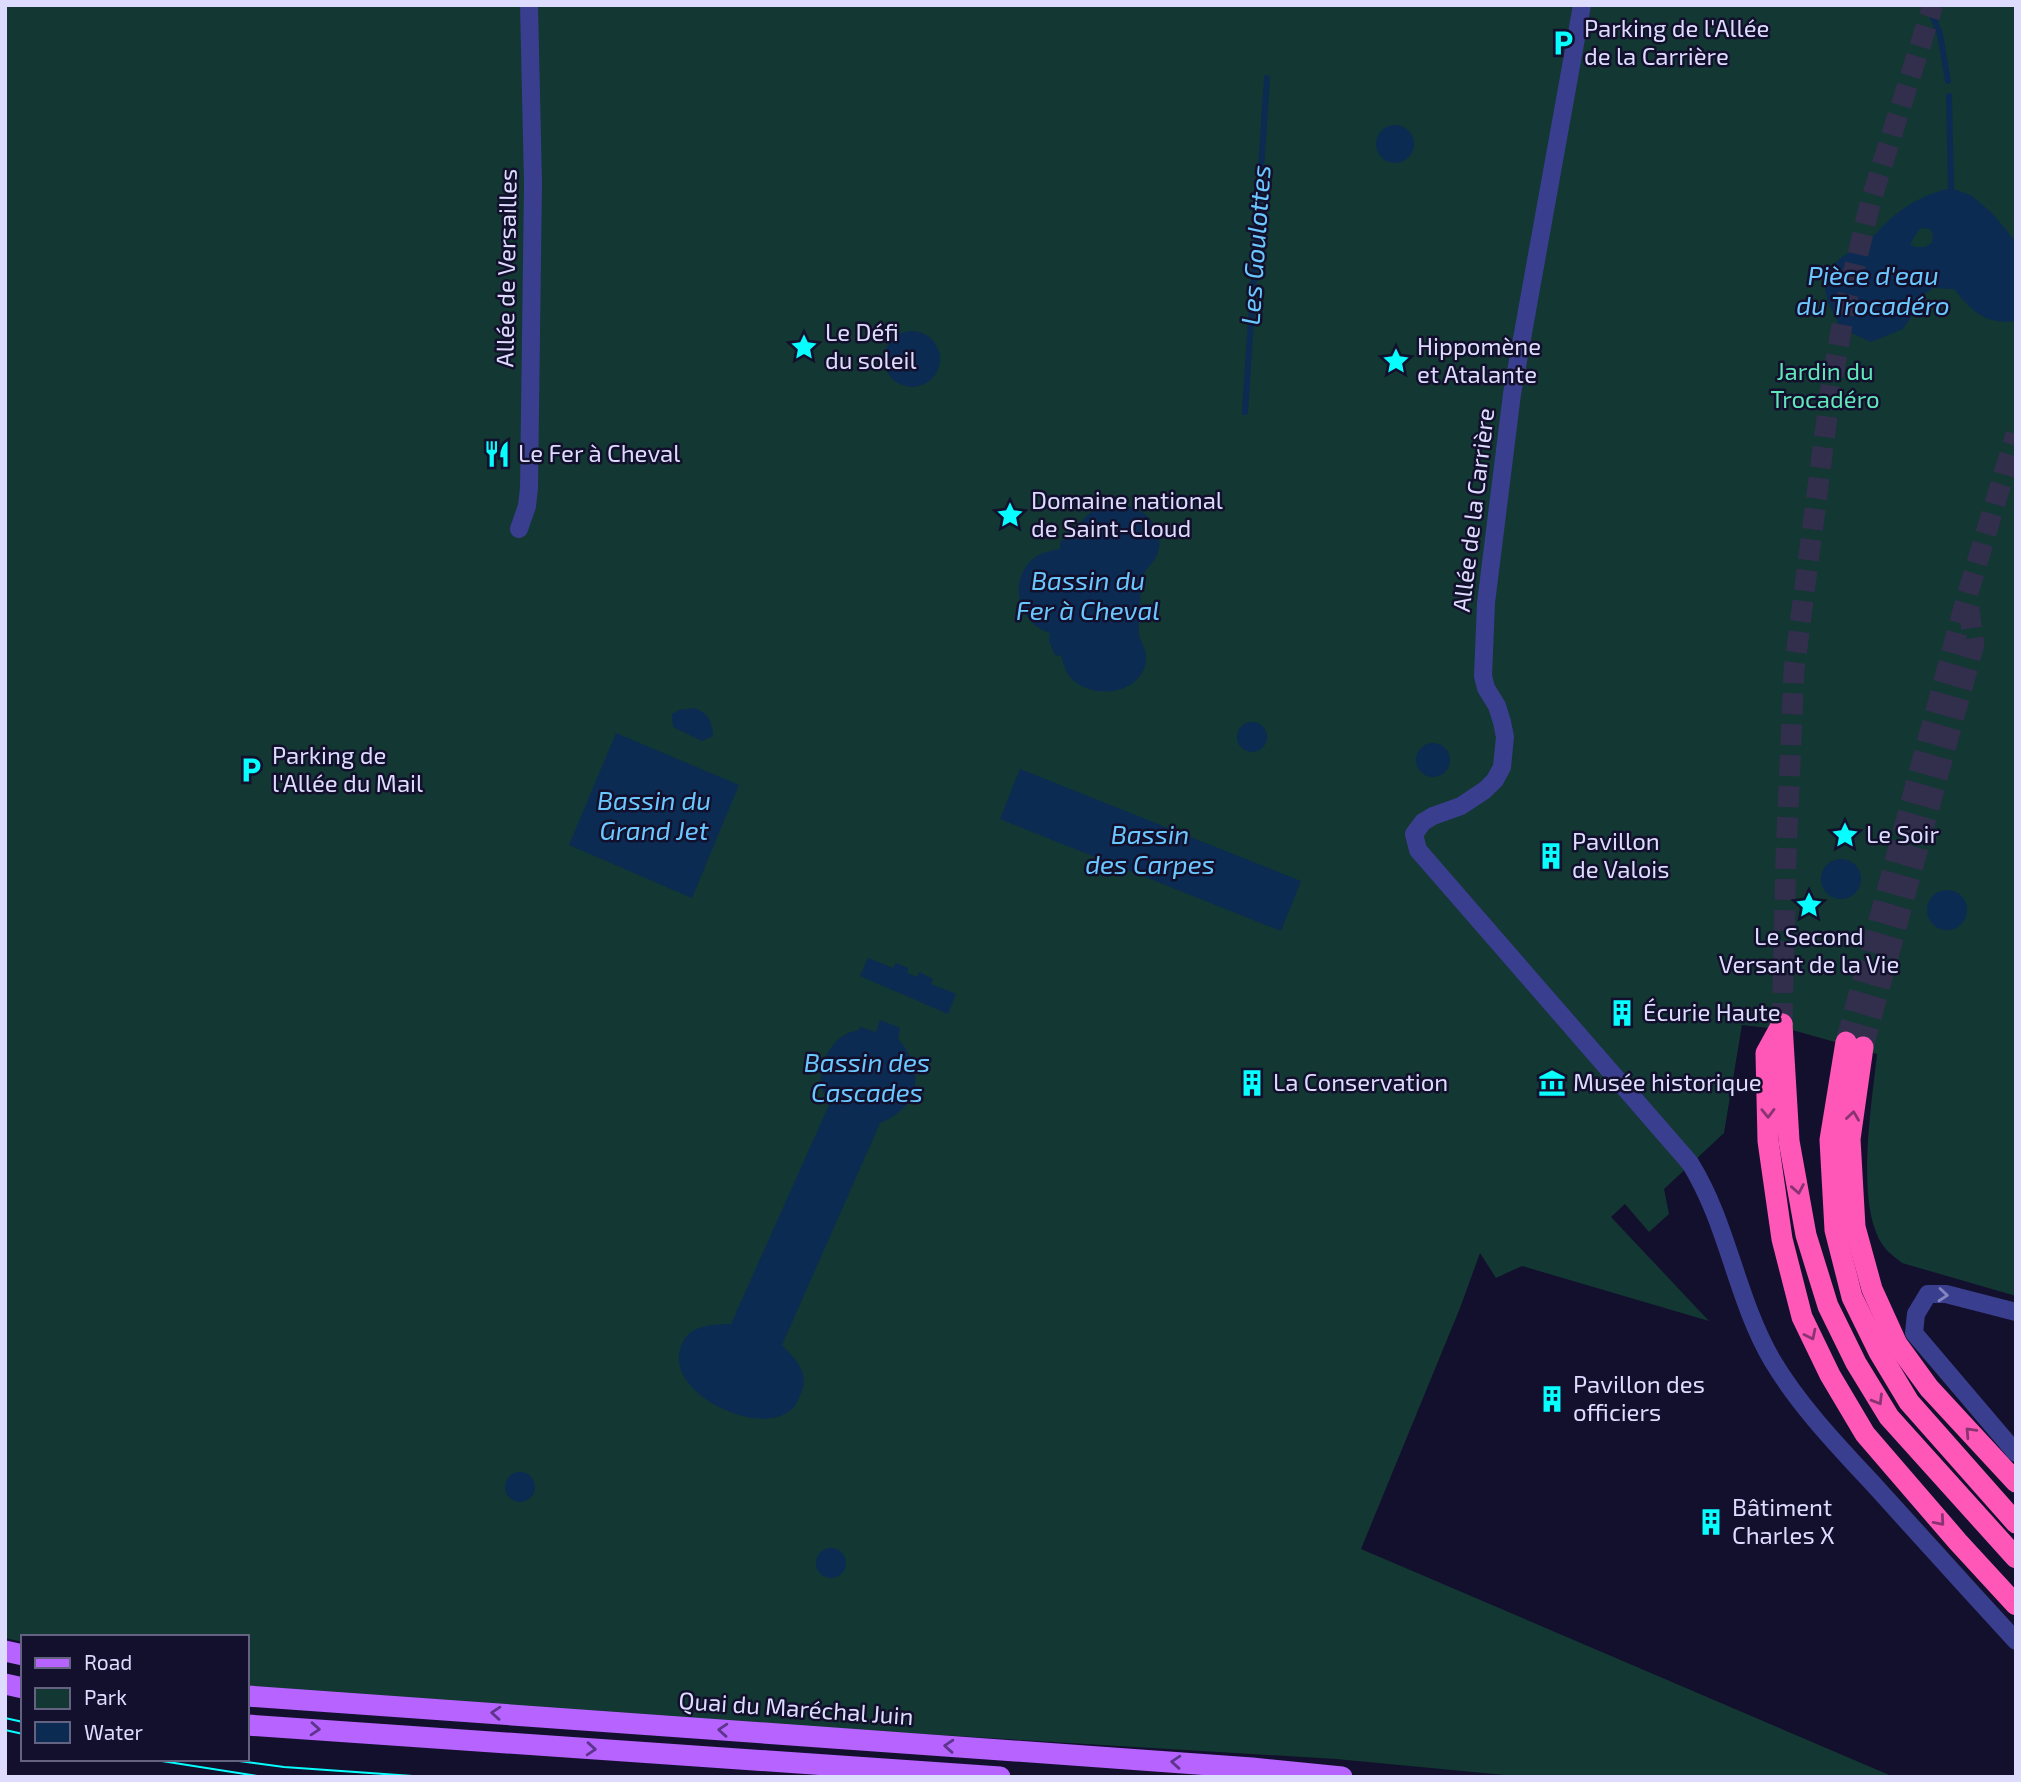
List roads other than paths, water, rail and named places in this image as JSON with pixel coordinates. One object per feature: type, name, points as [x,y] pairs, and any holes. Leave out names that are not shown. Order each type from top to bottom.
[{"type":"highway","points":[[2016,1558],[1889,1417],[1856,1363],[1828,1306],[1806,1235],[1789,1141],[1782,1024],[1766,1053],[1768,1141],[1782,1239],[1802,1317],[1830,1375],[1865,1434],[2016,1605]]},
{"type":"highway","points":[[2016,1482],[1929,1388],[1897,1344],[1872,1289],[1855,1227],[1850,1139],[1854,1045],[1830,1140],[1835,1230],[1852,1297],[1879,1352],[1909,1402],[2016,1523]]},
{"type":"main road","name":"Quai du Maréchal Juin","points":[[248,1696],[1252,1768],[1342,1777]]},
{"type":"main road","points":[[248,1725],[1000,1777]]},
{"type":"street","name":"Allée de Versailles","points":[[519,529],[527,506],[529,488],[533,183],[529,5]]},
{"type":"street","name":"Allée de la Carrière","points":[[1582,5],[1512,394],[1486,603],[1483,676],[1502,722],[1505,753],[1495,780],[1485,790],[1461,806],[1423,822],[1414,834],[1418,850],[1690,1163],[1712,1205],[1758,1334],[1773,1362],[1821,1427],[2016,1641]]},
{"type":"street","points":[[2016,1311],[1946,1294],[1928,1294],[1916,1314],[1914,1333],[2016,1453]]},
{"type":"water","points":[[1395,125],[1409,130],[1414,144],[1409,158],[1395,163],[1381,158],[1376,144],[1381,130]]},
{"type":"water","name":"Pièce d'eau du Trocadéro","points":[[1951,188],[1972,196],[1993,214],[2016,242],[2016,321],[1996,321],[1980,315],[1954,289],[1933,288],[1920,297],[1903,329],[1871,342],[1841,328],[1826,295],[1825,283],[1831,268],[1870,239],[1907,206]],"holes":[[[1920,228],[1930,229],[1933,235],[1932,243],[1925,247],[1910,244]]]},
{"type":"water","points":[[907,331],[917,331],[932,339],[938,348],[938,370],[932,379],[917,387],[907,387],[889,375],[884,364],[884,354],[896,336]]},
{"type":"water","name":"Bassin du Fer à Cheval","points":[[1113,504],[1133,508],[1149,518],[1159,534],[1159,544],[1156,558],[1144,574],[1141,588],[1139,636],[1146,653],[1143,671],[1129,685],[1100,691],[1081,686],[1071,678],[1061,656],[1055,655],[1049,641],[1050,633],[1030,621],[1024,611],[1019,589],[1026,567],[1034,558],[1060,549],[1060,542],[1070,529],[1074,532],[1090,513]]},
{"type":"water","points":[[695,708],[707,716],[712,726],[713,736],[702,741],[673,727],[672,714],[679,710]]},
{"type":"water","points":[[1252,722],[1263,726],[1267,737],[1263,748],[1252,752],[1241,748],[1237,737],[1241,726]]},
{"type":"water","name":"Bassin du Grand Jet","points":[[616,733],[739,785],[692,898],[569,845]]},
{"type":"water","points":[[1433,743],[1445,748],[1450,760],[1445,772],[1433,777],[1421,772],[1416,760],[1421,748]]},
{"type":"water","name":"Bassin des Carpes","points":[[1020,769],[1301,881],[1281,931],[1000,819]]},
{"type":"water","points":[[1841,859],[1849,860],[1855,865],[1860,871],[1860,887],[1855,893],[1849,898],[1841,899],[1833,898],[1827,893],[1822,887],[1821,879],[1822,871],[1827,865],[1833,860]]},
{"type":"water","points":[[1947,890],[1955,891],[1961,896],[1966,902],[1966,918],[1961,924],[1955,929],[1947,930],[1939,929],[1933,924],[1928,918],[1927,910],[1928,902],[1933,896],[1939,891]]},
{"type":"water","points":[[868,958],[893,968],[896,963],[908,968],[907,973],[917,977],[919,972],[933,979],[931,984],[956,994],[948,1014],[860,976]]},
{"type":"water","name":"Bassin des Cascades","points":[[880,1020],[900,1028],[898,1039],[913,1063],[914,1087],[911,1098],[904,1107],[880,1123],[782,1345],[803,1373],[803,1387],[797,1403],[778,1417],[759,1419],[718,1407],[700,1395],[687,1380],[679,1364],[681,1346],[695,1330],[731,1324],[829,1105],[821,1080],[828,1052],[841,1037],[859,1030],[860,1027],[876,1032]]},
{"type":"water","points":[[520,1472],[531,1476],[535,1487],[531,1498],[520,1502],[509,1498],[505,1487],[509,1476]]},
{"type":"water","points":[[831,1548],[842,1552],[846,1563],[842,1574],[831,1578],[820,1574],[816,1563],[820,1552]]},
{"type":"waterway","points":[[1928,5],[1940,34],[1948,81]]},
{"type":"waterway","name":"Les Goulottes","points":[[1245,412],[1267,78]]},
{"type":"waterway","points":[[1949,96],[1951,188]]},
{"type":"tunnel","points":[[1782,1024],[1794,670],[1831,387],[1846,303],[1871,200],[1933,5]]},
{"type":"tunnel","points":[[1846,1042],[1967,596],[2016,434]]},
{"type":"tunnel","points":[[1863,1047],[1974,644],[1968,603]]},
{"type":"tram line","points":[[5,1718],[21,1722]]},
{"type":"tram line","points":[[5,1730],[21,1734]]},
{"type":"tram line","points":[[162,1761],[264,1777]]},
{"type":"tram line","points":[[239,1761],[284,1767],[427,1777]]},
{"type":"place","name":"Parking de l'Allée de la Carrière","points":[[1563,43]]},
{"type":"place","name":"Le Défi du soleil","points":[[804,347]]},
{"type":"place","name":"Hippomène et Atalante","points":[[1396,361]]},
{"type":"place","name":"Le Fer à Cheval","points":[[497,454]]},
{"type":"place","name":"Domaine national de Saint-Cloud","points":[[1010,515]]},
{"type":"place","name":"Parking de l'Allée du Mail","points":[[251,770]]},
{"type":"place","name":"Le Soir","points":[[1845,835]]},
{"type":"place","name":"Pavillon de Valois","points":[[1551,856]]},
{"type":"place","name":"Le Second Versant de la Vie","points":[[1809,905]]},
{"type":"place","name":"Écurie Haute","points":[[1622,1013]]},
{"type":"place","name":"La Conservation","points":[[1252,1083]]},
{"type":"place","name":"Musée historique","points":[[1552,1083]]},
{"type":"place","name":"Pavillon des officiers","points":[[1552,1399]]},
{"type":"place","name":"Bâtiment Charles X","points":[[1711,1522]]},
{"type":"park label","name":"Jardin du Trocadéro","points":[[1825,386]]}]
